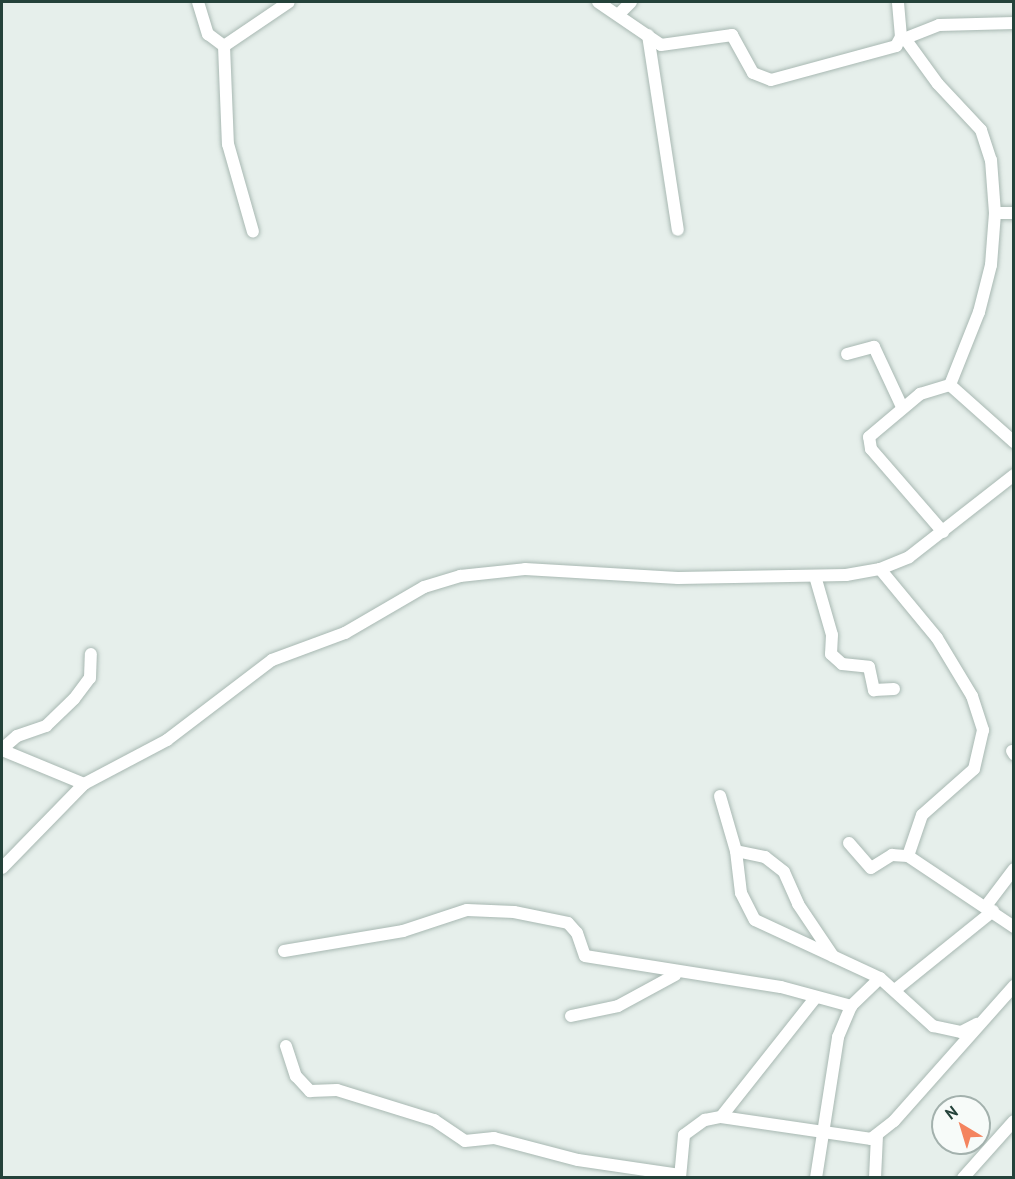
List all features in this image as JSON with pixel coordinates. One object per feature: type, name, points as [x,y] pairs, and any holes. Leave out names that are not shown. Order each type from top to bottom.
[{"type":"street","points":[[198,2],[208,34],[224,46]]},
{"type":"street","points":[[224,46],[288,2]]},
{"type":"street","points":[[598,2],[619,14],[661,45],[732,35],[753,73],[771,81],[858,58],[904,40],[931,26],[1014,23]]},
{"type":"street","points":[[619,14],[630,2]]},
{"type":"street","points":[[898,2],[904,40],[938,84],[981,130],[991,160],[995,213],[991,265],[979,312],[950,385]]},
{"type":"street","points":[[648,35],[678,230]]},
{"type":"street","points":[[224,46],[228,144],[253,232]]},
{"type":"street","points":[[995,213],[1014,213]]},
{"type":"street","points":[[847,354],[874,346],[902,406]]},
{"type":"street","points":[[943,532],[871,449],[870,437],[902,406],[920,394],[950,385]]},
{"type":"street","points":[[950,385],[1014,442]]},
{"type":"street","points":[[2,868],[84,784],[167,740],[272,660],[345,633],[424,587],[460,576],[525,569],[678,578],[815,576],[880,569],[909,557],[1014,475]]},
{"type":"street","points":[[880,569],[937,638],[972,696],[983,730],[975,770],[922,814],[908,856]]},
{"type":"street","points":[[815,576],[832,635],[831,654],[842,664],[869,667],[874,690],[894,690]]},
{"type":"street","points":[[84,784],[2,750],[17,736],[46,726],[74,699],[90,678],[91,654]]},
{"type":"street","points":[[720,796],[736,851],[741,893],[755,920],[879,978],[933,1026],[948,1033],[977,1024]]},
{"type":"street","points":[[849,843],[871,868],[892,855],[908,856],[1014,927]]},
{"type":"street","points":[[736,851],[765,857],[784,872],[798,903],[833,956]]},
{"type":"street","points":[[895,990],[990,909],[1014,869]]},
{"type":"street","points":[[284,951],[375,937],[479,909],[568,924],[577,933],[585,956],[678,975],[781,987],[851,1006]]},
{"type":"street","points":[[571,1016],[618,1006],[659,980],[678,975]]},
{"type":"street","points":[[816,1178],[838,1037],[851,1006],[879,978]]},
{"type":"street","points":[[875,1178],[877,1136],[1014,986]]},
{"type":"street","points":[[721,1117],[816,997]]},
{"type":"street","points":[[286,1046],[296,1076],[310,1091],[337,1090],[434,1120],[465,1141],[494,1138],[578,1160],[680,1177],[688,1130],[721,1117],[861,1138],[877,1136]]},
{"type":"street","points":[[963,1178],[1014,1121]]}]
